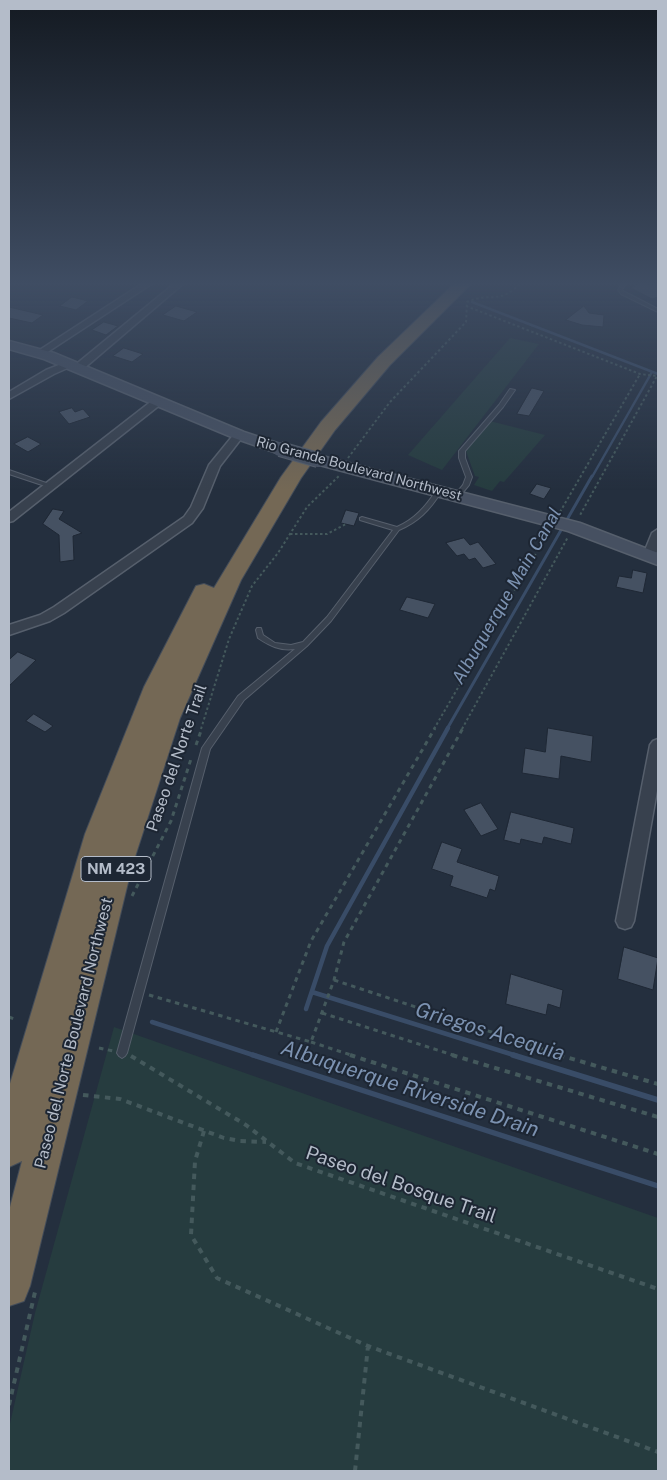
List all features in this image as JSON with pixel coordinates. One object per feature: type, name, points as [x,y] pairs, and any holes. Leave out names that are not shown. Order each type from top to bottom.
[{"type":"highway","name":"Paseo del Norte Boulevard Northwest","points":[[9,1148],[100,834],[157,687],[217,567],[276,472],[328,404],[374,352]]},
{"type":"highway","name":"Paseo del Norte Boulevard Northwest","points":[[23,1284],[117,866],[167,718],[229,580],[291,477],[328,426],[384,361],[395,352]]},
{"type":"street","name":"Rio Grande Boulevard Northwest","points":[[36,352],[239,435],[280,449],[565,525],[654,557]]},
{"type":"street","points":[[9,396],[50,372],[74,366],[92,352]]},
{"type":"street","points":[[9,518],[157,402]]},
{"type":"street","points":[[9,630],[46,618],[188,520],[197,508],[215,465],[239,435]]},
{"type":"street","points":[[654,557],[658,533]]},
{"type":"street","points":[[624,920],[658,745]]},
{"type":"lane","points":[[457,496],[466,485],[469,477],[462,450],[501,406],[512,390]]},
{"type":"lane","points":[[9,472],[50,486]]},
{"type":"lane","points":[[122,1053],[206,748],[241,698],[305,644],[329,619],[397,529],[408,524],[428,509],[438,492]]},
{"type":"lane","points":[[362,519],[397,529]]},
{"type":"lane","points":[[259,630],[260,636],[273,645],[291,647],[305,644]]},
{"type":"path","name":"Paseo del Norte Trail","points":[[196,747],[229,639],[252,586],[278,553],[307,507],[334,482],[390,402],[437,352]]},
{"type":"path","points":[[276,1032],[311,941],[565,525],[658,379],[655,376],[640,374],[592,352]]},
{"type":"path","points":[[311,1042],[334,980],[344,942],[565,525],[640,374]]},
{"type":"path","points":[[290,534],[322,536],[340,530],[346,524]]},
{"type":"path","name":"Paseo del Norte Trail","points":[[131,898],[171,821],[192,756]]},
{"type":"path","points":[[334,980],[554,1053],[658,1084]]},
{"type":"path","points":[[138,991],[311,1042],[658,1154]]},
{"type":"path","points":[[322,1013],[658,1117]]},
{"type":"path","points":[[9,1017],[14,1019]]},
{"type":"path","name":"Paseo del Bosque Trail","points":[[99,1048],[135,1058],[246,1125],[295,1164],[658,1289]]},
{"type":"path","points":[[81,1095],[102,1094],[124,1100],[204,1131],[240,1142],[268,1142]]},
{"type":"path","points":[[204,1131],[195,1161],[191,1235],[217,1278],[368,1346],[658,1452]]},
{"type":"path","points":[[9,1405],[30,1311],[23,1284]]},
{"type":"path","points":[[354,1471],[368,1346]]},
{"type":"green space","points":[[498,352],[533,352],[442,470],[408,455]]},
{"type":"green space","points":[[490,421],[545,435],[504,482],[500,481],[492,491],[474,485],[479,477],[475,476],[466,451]]},
{"type":"green space","points":[[114,1027],[658,1218],[658,1471],[9,1471],[9,1428],[35,1313]]},
{"type":"building","points":[[118,352],[143,354],[132,362],[113,356]]},
{"type":"building","points":[[532,388],[544,391],[529,416],[517,414]]},
{"type":"building","points":[[72,408],[75,412],[83,409],[90,417],[69,424],[59,412]]},
{"type":"building","points":[[28,437],[41,444],[28,452],[14,444]]},
{"type":"building","points":[[537,484],[551,488],[544,499],[530,494]]},
{"type":"building","points":[[53,509],[64,511],[59,519],[82,533],[73,536],[74,560],[60,562],[59,535],[43,524]]},
{"type":"building","points":[[346,510],[359,513],[354,526],[341,523]]},
{"type":"building","points":[[464,538],[470,545],[478,542],[496,564],[483,568],[475,558],[469,560],[464,554],[457,556],[446,543]]},
{"type":"building","points":[[633,570],[647,573],[643,593],[616,587],[619,576],[631,578]]},
{"type":"building","points":[[407,597],[435,604],[428,618],[400,610]]},
{"type":"building","points":[[18,652],[36,660],[9,686],[9,660]]},
{"type":"building","points":[[34,714],[53,726],[45,732],[26,721]]},
{"type":"building","points":[[548,728],[593,736],[591,762],[561,756],[559,779],[522,773],[525,748],[545,752]]},
{"type":"building","points":[[481,803],[498,829],[481,836],[464,810]]},
{"type":"building","points":[[511,812],[574,828],[571,844],[544,837],[542,844],[521,839],[520,844],[504,840]]},
{"type":"building","points":[[442,842],[462,849],[457,862],[499,876],[495,891],[490,889],[487,898],[450,886],[453,876],[432,869]]},
{"type":"building","points":[[624,947],[658,958],[653,990],[618,979]]},
{"type":"building","points":[[511,974],[563,990],[560,1008],[548,1004],[546,1015],[506,1004]]},
{"type":"waterway","name":"Albuquerque Main Canal","points":[[601,352],[658,374]]},
{"type":"waterway","name":"Albuquerque Main Canal","points":[[592,477],[652,372]]},
{"type":"waterway","name":"Albuquerque Main Canal","points":[[447,729],[592,476]]},
{"type":"waterway","name":"Albuquerque Main Canal","points":[[306,1009],[327,946],[448,728]]},
{"type":"waterway","name":"Griegos Acequia","points":[[312,992],[517,1056]]},
{"type":"waterway","name":"Albuquerque Riverside Drain","points":[[152,1022],[256,1056]]},
{"type":"waterway","name":"Albuquerque Riverside Drain","points":[[253,1055],[658,1186]]},
{"type":"waterway","name":"Griegos Acequia","points":[[513,1055],[658,1100]]}]
